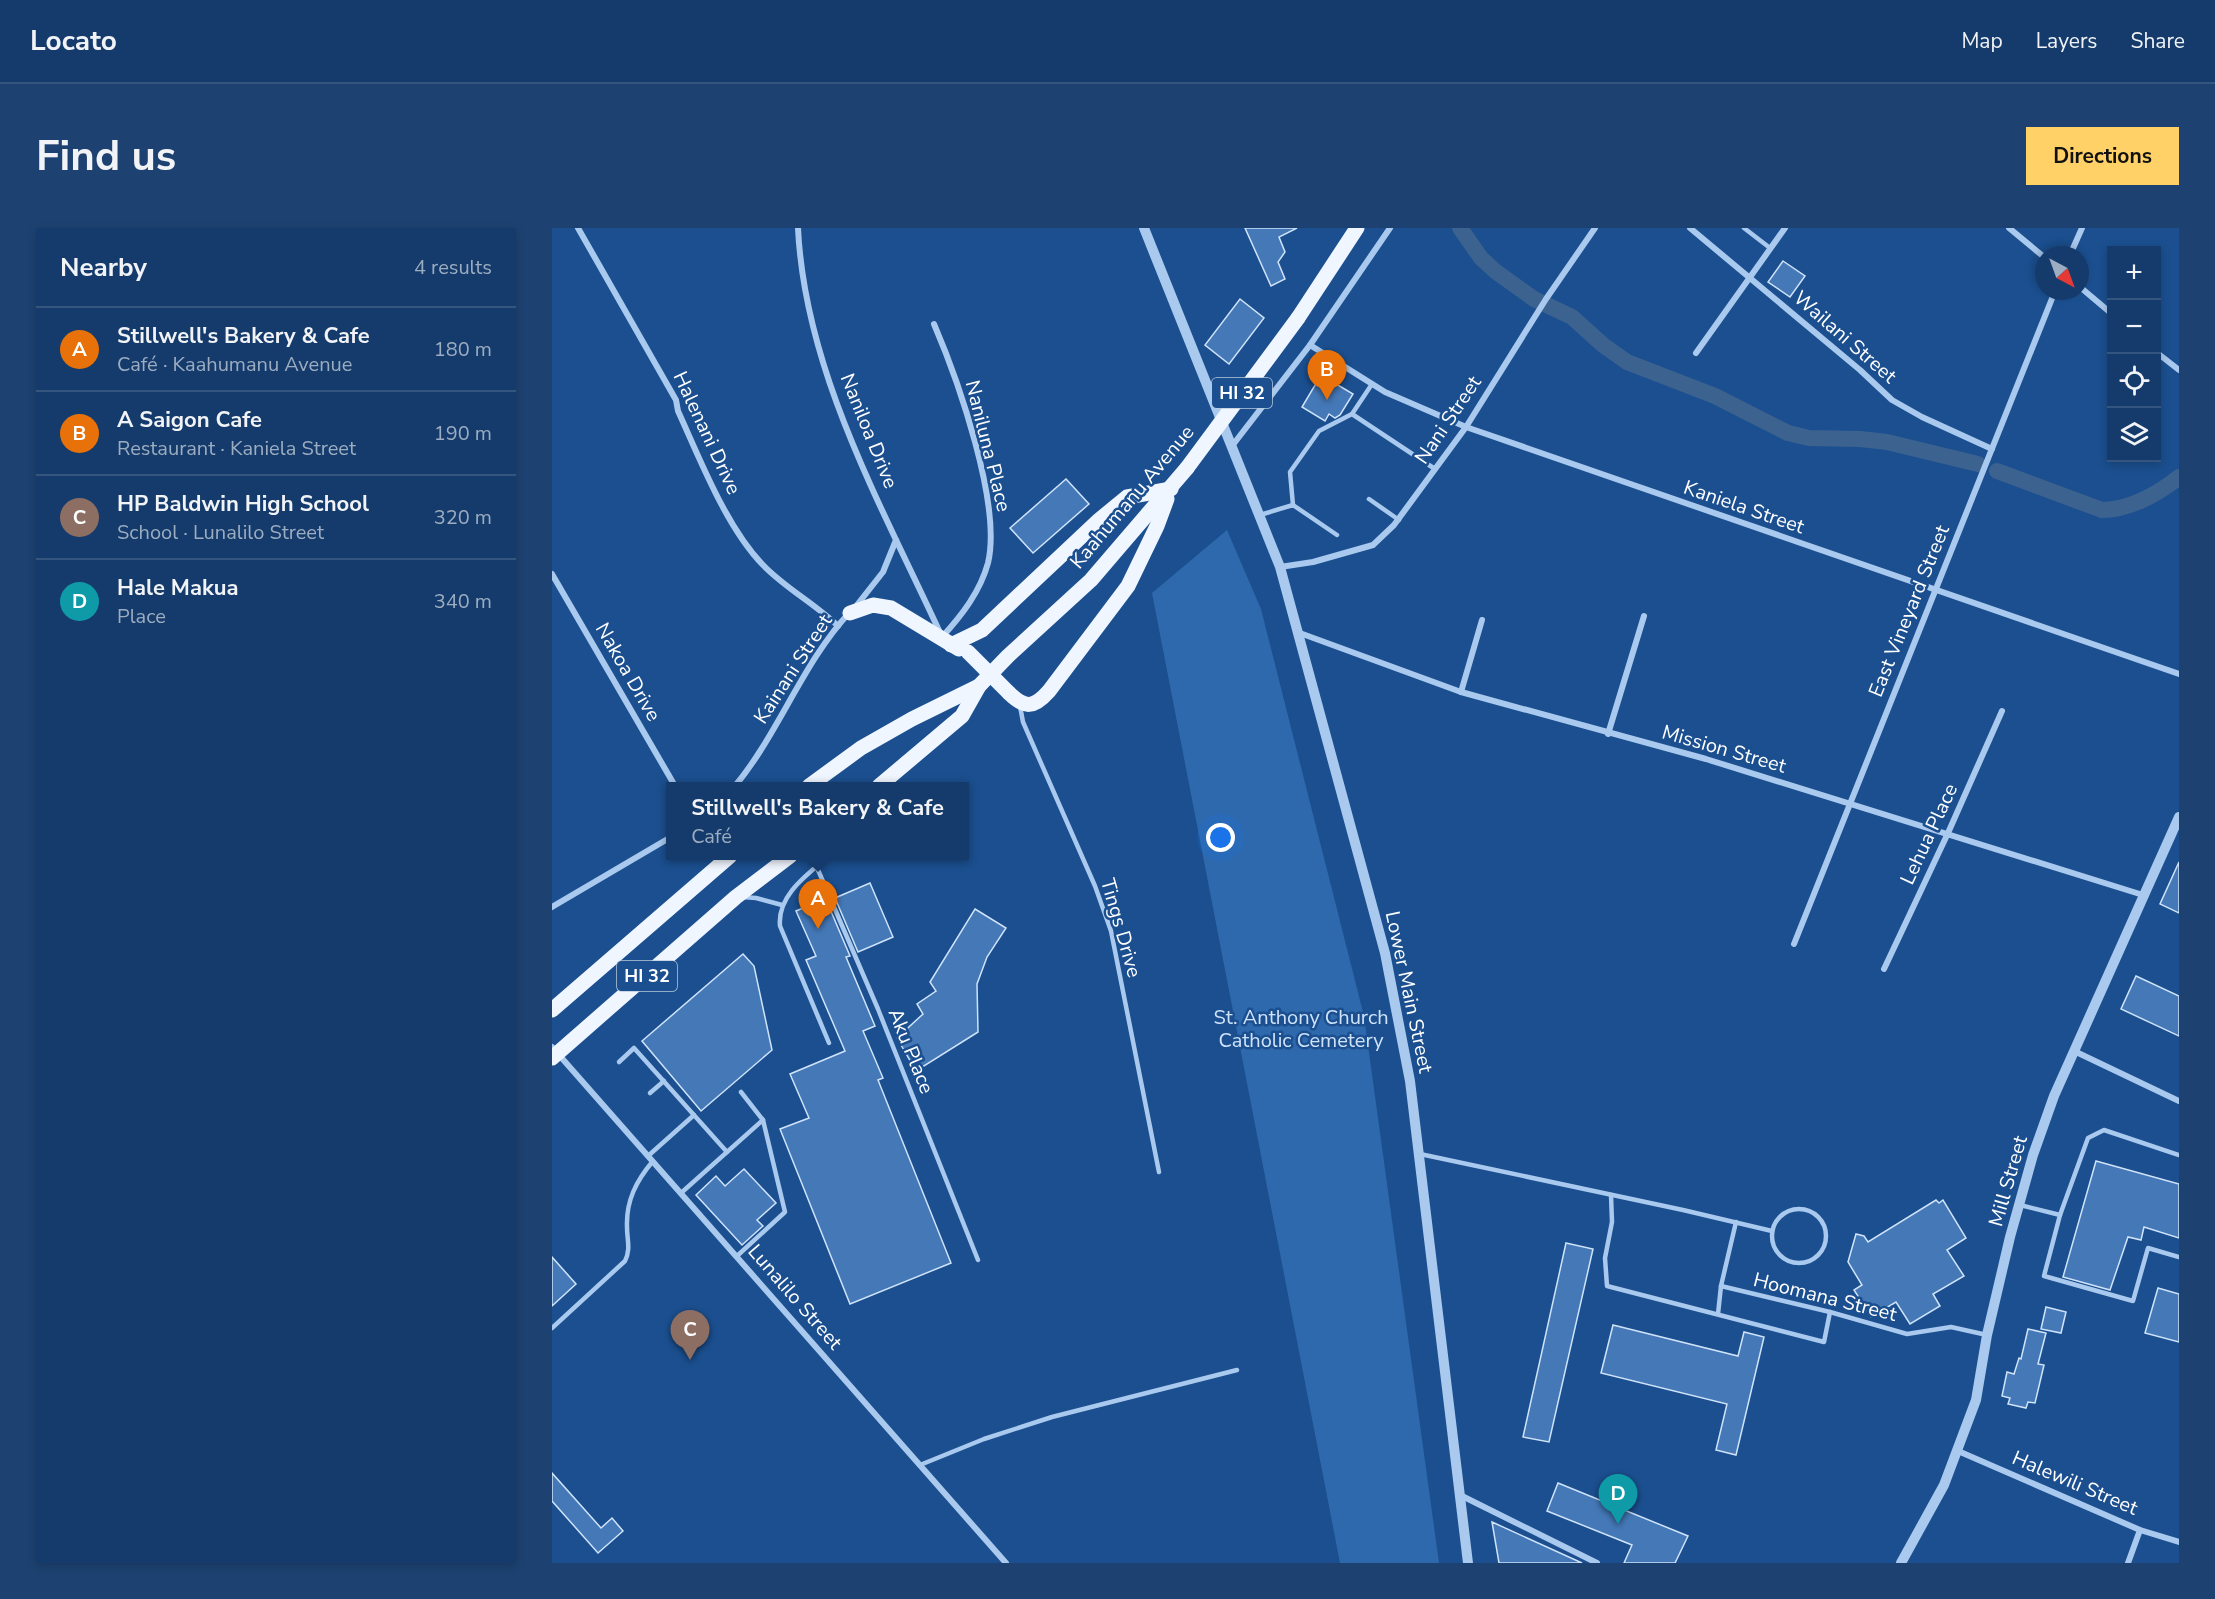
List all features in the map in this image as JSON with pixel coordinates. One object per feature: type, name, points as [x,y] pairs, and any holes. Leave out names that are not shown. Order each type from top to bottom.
[{"type":"main road","name":"Kaahumanu Avenue","points":[[884,782],[962,716],[979,686],[1008,656],[1091,580],[1171,489],[1298,318],[1357,228]]},
{"type":"main road","points":[[947,641],[982,630],[1099,520],[1127,497],[1171,489]]},
{"type":"main road","points":[[850,613],[867,606],[880,605],[905,615],[968,652],[1015,698],[1032,704],[1043,698],[1128,586],[1157,526],[1171,489]]},
{"type":"main road","name":"Kaahumanu Avenue","points":[[814,782],[861,748],[912,719],[979,686]]},
{"type":"main road","name":"HI 32","points":[[552,1010],[724,860]]},
{"type":"main road","name":"HI 32","points":[[554,1053],[736,897],[784,860]]},
{"type":"street","name":"Halenani Drive","points":[[578,228],[676,400],[678,411],[718,498],[749,549],[789,589],[838,626]]},
{"type":"street","name":"Naniloa Drive","points":[[798,228],[810,315],[838,406],[865,473],[947,641]]},
{"type":"street","name":"Lower Main Street","points":[[1144,228],[1280,567],[1385,953],[1410,1081],[1468,1563]]},
{"type":"street","points":[[1232,446],[1310,345],[1390,228]]},
{"type":"street","name":"Nani Street","points":[[1280,567],[1313,562],[1380,541],[1399,520],[1466,427],[1546,299],[1595,228]]},
{"type":"street","name":"Wailani Street","points":[[1690,228],[1892,399],[1922,417],[1992,449]]},
{"type":"street","points":[[1696,353],[1785,228]]},
{"type":"street","points":[[2009,228],[2035,250]]},
{"type":"street","points":[[2074,246],[2082,228]]},
{"type":"street","points":[[2089,295],[2107,310]]},
{"type":"street","name":"East Vineyard Street","points":[[1794,944],[2051,300]]},
{"type":"street","name":"Naniluna Place","points":[[934,324],[971,428],[989,505],[992,535],[987,564],[977,592],[956,622],[947,641]]},
{"type":"street","name":"Kaniela Street","points":[[1310,345],[1385,392],[1466,427],[2179,674]]},
{"type":"street","points":[[2160,354],[2179,370]]},
{"type":"street","name":"Kainani Street","points":[[738,782],[756,758],[838,626],[868,594],[883,572],[897,539]]},
{"type":"street","name":"Nakoa Drive","points":[[552,574],[673,782]]},
{"type":"street","points":[[1608,734],[1644,616]]},
{"type":"street","points":[[1461,692],[1482,620]]},
{"type":"street","name":"Mission Street","points":[[1297,632],[1461,692],[1706,759],[2143,895]]},
{"type":"street","name":"Lehua Place","points":[[1884,969],[2002,711]]},
{"type":"street","name":"Mill Street","points":[[1901,1563],[1944,1485],[1959,1451],[1976,1400],[1987,1335],[2019,1205],[2033,1155],[2054,1096],[2179,817]]},
{"type":"street","points":[[552,907],[666,840]]},
{"type":"street","points":[[2074,1051],[2179,1101]]},
{"type":"street","name":"Lunalilo Street","points":[[554,1053],[650,1158],[1006,1563]]},
{"type":"street","name":"Halewili Street","points":[[1959,1451],[2140,1530],[2179,1542]]},
{"type":"street","points":[[1459,1495],[1597,1563]]},
{"type":"street","points":[[2128,1563],[2140,1530]]},
{"type":"lane","points":[[1744,228],[1770,249]]},
{"type":"lane","points":[[1293,505],[1290,472],[1319,431],[1352,414],[1372,384]]},
{"type":"lane","points":[[1352,414],[1435,469]]},
{"type":"lane","points":[[1369,499],[1399,520]]},
{"type":"lane","points":[[1260,515],[1293,505]]},
{"type":"lane","points":[[1293,505],[1337,535]]},
{"type":"lane","name":"Tings Drive","points":[[1015,698],[1023,722],[1095,886],[1111,931],[1159,1172]]},
{"type":"lane","name":"Aku Place","points":[[814,860],[878,1009],[978,1260]]},
{"type":"lane","points":[[824,860],[789,894],[780,913],[780,926],[829,1043]]},
{"type":"lane","points":[[736,897],[756,898],[783,905]]},
{"type":"lane","points":[[619,1062],[634,1048],[726,1152]]},
{"type":"lane","points":[[650,1093],[663,1081]]},
{"type":"lane","points":[[736,1256],[785,1212],[763,1120],[741,1092]]},
{"type":"lane","points":[[552,1328],[623,1264],[629,1251],[627,1224],[629,1204],[641,1175],[650,1158],[694,1115]]},
{"type":"lane","points":[[681,1193],[763,1120]]},
{"type":"lane","points":[[2179,1155],[2104,1130],[2088,1138],[2060,1215],[2044,1276],[2133,1301],[2148,1248],[2179,1257]]},
{"type":"lane","points":[[1417,1153],[1772,1231]]},
{"type":"lane","points":[[1611,1195],[1612,1222],[1605,1258],[1607,1286],[1824,1342],[1830,1312]]},
{"type":"lane","points":[[2019,1205],[2060,1215]]},
{"type":"lane","points":[[1800,1208],[1816,1214],[1826,1228],[1827,1237],[1820,1253],[1805,1262],[1796,1263],[1777,1252],[1772,1231],[1774,1224],[1784,1213],[1800,1208]]},
{"type":"lane","points":[[1718,1314],[1721,1286],[1736,1222]]},
{"type":"lane","name":"Hoomana Street","points":[[1721,1286],[1830,1312],[1906,1334],[1951,1327],[1987,1335]]},
{"type":"lane","points":[[920,1464],[984,1439],[1052,1417],[1237,1370]]},
{"type":"green space","name":"St. Anthony Church Catholic Cemetery","points":[[1227,530],[1261,609],[1364,1016],[1439,1563],[1340,1563],[1152,593]]},
{"type":"building","points":[[1245,228],[1297,228],[1279,237],[1285,252],[1278,262],[1285,279],[1271,286]]},
{"type":"building","points":[[1783,261],[1805,276],[1790,297],[1768,282]]},
{"type":"building","points":[[1240,299],[1264,318],[1229,364],[1205,345]]},
{"type":"building","points":[[1321,375],[1353,394],[1340,415],[1335,418],[1329,414],[1325,421],[1302,407]]},
{"type":"building","points":[[1066,479],[1089,504],[1033,553],[1010,528]]},
{"type":"building","points":[[2179,862],[2179,913],[2160,904]]},
{"type":"building","points":[[870,883],[893,937],[858,952],[835,898]]},
{"type":"building","points":[[822,900],[823,903],[827,902],[850,956],[846,957],[875,1026],[863,1031],[883,1078],[878,1080],[951,1263],[850,1304],[780,1129],[809,1118],[790,1074],[845,1051],[806,960],[816,956],[796,911]]},
{"type":"building","points":[[975,909],[1006,928],[987,957],[977,984],[978,1032],[916,1071],[897,1038],[923,1014],[917,1004],[936,991],[930,982]]},
{"type":"building","points":[[743,954],[754,966],[772,1050],[701,1111],[642,1041]]},
{"type":"building","points":[[2136,976],[2179,996],[2179,1036],[2121,1009]]},
{"type":"building","points":[[2096,1161],[2179,1184],[2179,1238],[2144,1227],[2141,1240],[2128,1237],[2110,1290],[2063,1277]]},
{"type":"building","points":[[744,1169],[776,1203],[757,1220],[763,1226],[742,1245],[696,1195],[716,1176],[725,1186]]},
{"type":"building","points":[[1936,1200],[1939,1203],[1943,1200],[1966,1238],[1947,1250],[1964,1276],[1933,1294],[1940,1306],[1910,1324],[1896,1302],[1871,1317],[1854,1290],[1862,1285],[1848,1262],[1856,1234],[1864,1236],[1868,1242]]},
{"type":"building","points":[[1566,1243],[1593,1249],[1549,1442],[1523,1437]]},
{"type":"building","points":[[552,1257],[576,1284],[552,1306]]},
{"type":"building","points":[[2158,1288],[2179,1294],[2179,1342],[2145,1333]]},
{"type":"building","points":[[2046,1307],[2066,1312],[2061,1333],[2041,1329]]},
{"type":"building","points":[[1613,1325],[1738,1356],[1744,1332],[1764,1337],[1736,1455],[1716,1450],[1727,1404],[1601,1373]]},
{"type":"building","points":[[2028,1329],[2046,1333],[2038,1364],[2044,1365],[2035,1403],[2028,1402],[2026,1408],[2008,1404],[2010,1398],[2002,1396],[2007,1372],[2014,1374],[2019,1358],[2021,1359]]},
{"type":"building","points":[[552,1473],[601,1528],[612,1518],[623,1531],[598,1553],[552,1501]]},
{"type":"building","points":[[1558,1483],[1688,1536],[1675,1563],[1624,1563],[1632,1545],[1547,1511]]},
{"type":"building","points":[[1492,1522],[1582,1563],[1499,1563]]},
{"type":"waterway","points":[[1460,228],[1481,258],[1495,271],[1534,299],[1572,317],[1603,345],[1627,362],[1715,396],[1788,433],[1809,438],[1887,442],[1978,464]]},
{"type":"waterway","points":[[1997,471],[2102,510],[2122,507],[2143,500],[2179,477]]},
{"type":"place","name":"A Saigon Cafe","points":[[1327,400]]},
{"type":"place","name":"Stillwell's Bakery & Cafe","points":[[818,929]]},
{"type":"place","name":"HP Baldwin High School","points":[[690,1360]]},
{"type":"place","name":"Hale Makua","points":[[1618,1524]]}]
